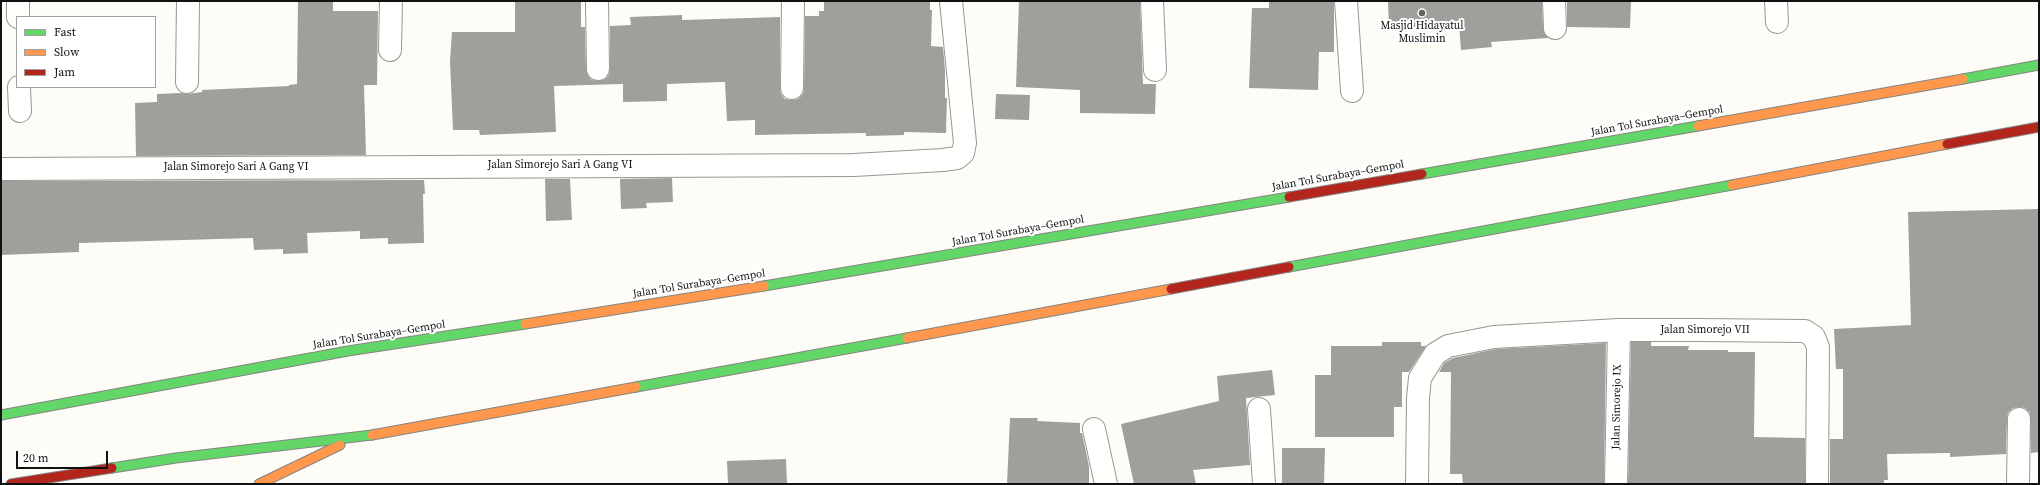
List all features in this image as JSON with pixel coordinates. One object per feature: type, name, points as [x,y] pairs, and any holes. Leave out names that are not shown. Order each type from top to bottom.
[{"type":"highway","name":"Jalan Tol Surabaya–Gempol","points":[[1,415],[348,351],[751,288],[1554,152],[2039,65]]},
{"type":"highway","points":[[11,484],[176,458],[354,438],[973,326],[2039,127]]},
{"type":"highway","points":[[258,484],[354,438]]},
{"type":"street","points":[[18,1],[18,16]]},
{"type":"street","points":[[187,82],[188,1]]},
{"type":"street","points":[[390,50],[391,1]]},
{"type":"street","points":[[597,1],[598,69]]},
{"type":"street","points":[[792,88],[793,1]]},
{"type":"street","name":"Jalan Simorejo Sari A Gang VI","points":[[1,169],[854,165],[957,158],[963,153],[966,143],[951,1]]},
{"type":"street","points":[[1152,1],[1155,70]]},
{"type":"street","points":[[1346,1],[1352,91]]},
{"type":"street","points":[[1554,1],[1555,28]]},
{"type":"street","points":[[19,88],[20,111]]},
{"type":"street","name":"Jalan Simorejo VII","points":[[1417,484],[1418,398],[1420,378],[1436,354],[1448,346],[1494,337],[1619,330],[1805,331],[1814,337],[1818,347],[1817,484]]},
{"type":"street","name":"Jalan Simorejo IX","points":[[1616,484],[1619,330]]},
{"type":"street","points":[[1259,409],[1264,484]]},
{"type":"street","points":[[2018,484],[2019,419]]},
{"type":"street","points":[[1094,429],[1106,484]]},
{"type":"building","points":[[298,1],[333,1],[333,11],[378,11],[377,85],[364,85],[366,155],[136,156],[135,103],[157,102],[157,94],[187,94],[202,92],[202,90],[289,86],[297,84]]},
{"type":"building","points":[[515,1],[581,1],[581,27],[585,27],[586,70],[588,76],[592,80],[598,81],[605,79],[609,75],[610,26],[631,25],[630,17],[682,15],[682,20],[780,17],[780,88],[781,94],[785,99],[792,100],[798,99],[803,94],[804,89],[805,16],[819,16],[819,11],[824,11],[824,1],[930,1],[930,10],[932,10],[931,46],[943,47],[945,98],[947,98],[946,133],[904,132],[904,135],[866,136],[866,133],[755,135],[755,120],[727,121],[725,82],[667,84],[667,101],[623,102],[623,84],[554,86],[556,132],[480,135],[479,130],[453,130],[450,61],[452,32],[515,32]]},
{"type":"building","points":[[1019,1],[1140,1],[1143,84],[1156,84],[1155,114],[1080,113],[1080,90],[1016,87]]},
{"type":"building","points":[[1269,1],[1334,1],[1334,52],[1319,52],[1318,90],[1249,88],[1252,8],[1269,8]]},
{"type":"building","points":[[1388,1],[1542,1],[1543,29],[1548,38],[1491,42],[1492,47],[1461,50],[1459,25],[1389,28]]},
{"type":"building","points":[[1567,1],[1631,1],[1630,28],[1567,27]]},
{"type":"building","points":[[996,94],[1030,95],[1029,120],[995,119]]},
{"type":"building","points":[[672,178],[673,202],[646,203],[647,208],[621,209],[620,179]]},
{"type":"building","points":[[545,179],[570,179],[572,220],[546,221]]},
{"type":"building","points":[[424,180],[424,243],[388,244],[388,238],[360,239],[360,231],[307,233],[308,253],[283,254],[283,249],[254,250],[253,238],[79,243],[79,252],[1,255],[1,181]]},
{"type":"building","points":[[2039,209],[2039,452],[2031,453],[2030,413],[2025,408],[2019,407],[2013,408],[2008,413],[2006,454],[1950,457],[1950,453],[1887,454],[1888,480],[1884,480],[1884,484],[1830,484],[1830,439],[1843,439],[1843,369],[1836,369],[1834,329],[1911,325],[1908,212]]},
{"type":"building","points":[[1382,342],[1421,342],[1421,346],[1426,346],[1409,372],[1402,372],[1402,407],[1394,407],[1394,437],[1315,437],[1315,375],[1331,375],[1331,346],[1382,346]]},
{"type":"building","points":[[1631,342],[1651,342],[1651,346],[1689,346],[1688,350],[1755,352],[1754,437],[1805,438],[1805,484],[1628,484]]},
{"type":"building","points":[[1606,343],[1604,484],[1463,484],[1462,474],[1450,474],[1451,372],[1439,372],[1444,363],[1453,358],[1496,349]]},
{"type":"building","points":[[1272,370],[1275,395],[1246,398],[1250,465],[1193,470],[1196,484],[1134,484],[1121,424],[1219,401],[1217,376]]},
{"type":"building","points":[[1010,418],[1038,418],[1037,421],[1080,423],[1080,433],[1082,433],[1089,466],[1089,484],[1007,484]]},
{"type":"building","points":[[1282,448],[1325,448],[1324,484],[1282,484]]},
{"type":"building","points":[[786,459],[787,484],[728,484],[727,461]]},
{"type":"traffic: fast","points":[[1963,79],[2039,65]]},
{"type":"traffic: fast","points":[[1422,174],[1698,126]]},
{"type":"traffic: fast","points":[[1289,267],[1732,185]]},
{"type":"traffic: fast","points":[[764,286],[1289,197]]},
{"type":"traffic: fast","points":[[1,415],[348,351],[525,324]]},
{"type":"traffic: fast","points":[[636,387],[907,338]]},
{"type":"traffic: fast","points":[[112,468],[176,458],[372,435]]},
{"type":"traffic: slow","points":[[1698,126],[1963,79]]},
{"type":"traffic: slow","points":[[1732,185],[1947,144]]},
{"type":"traffic: slow","points":[[525,324],[764,286]]},
{"type":"traffic: slow","points":[[907,338],[1171,289]]},
{"type":"traffic: slow","points":[[372,435],[636,387]]},
{"type":"traffic: slow","points":[[259,484],[340,445]]},
{"type":"traffic: jam","points":[[1947,144],[2039,127]]},
{"type":"traffic: jam","points":[[1289,197],[1422,174]]},
{"type":"traffic: jam","points":[[1171,289],[1289,267]]},
{"type":"traffic: jam","points":[[11,484],[112,468]]},
{"type":"place","name":"Masjid Hidayatul Muslimin","points":[[1422,13]]}]
